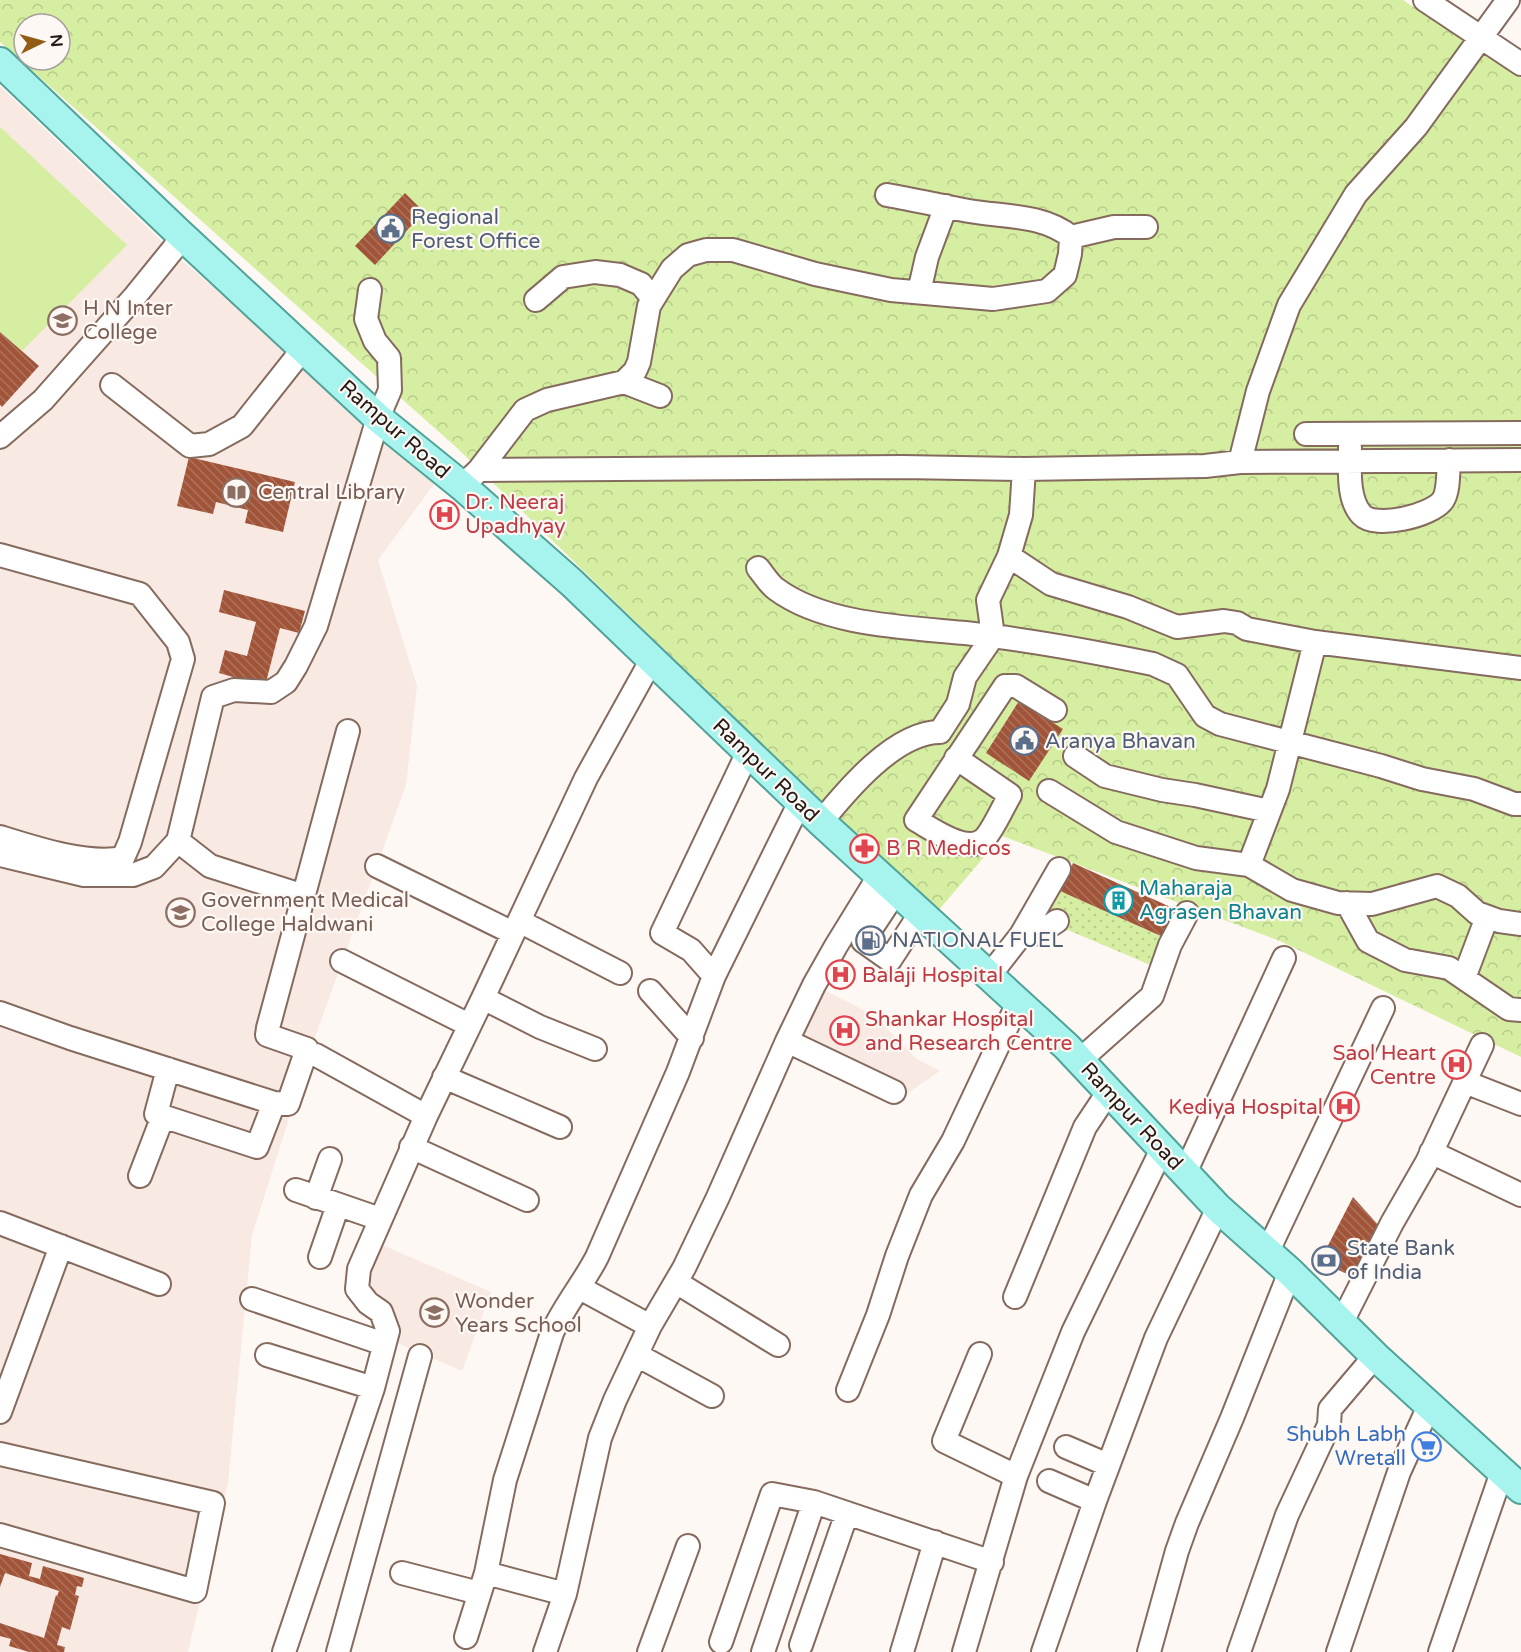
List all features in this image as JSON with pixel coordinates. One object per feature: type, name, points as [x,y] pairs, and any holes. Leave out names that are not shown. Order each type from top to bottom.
[{"type":"main road","name":"Rampur Road","points":[[0,62],[183,237],[378,417],[470,478],[572,583],[800,802],[1080,1060],[1218,1208],[1290,1272],[1341,1324],[1429,1406],[1515,1480]]},
{"type":"street","points":[[1425,0],[1521,64]]},
{"type":"street","points":[[1240,462],[1258,391],[1289,305],[1356,194],[1416,127],[1508,0]]},
{"type":"street","points":[[887,195],[946,207],[1030,219],[1058,227],[1071,237]]},
{"type":"street","points":[[919,292],[927,257],[946,207]]},
{"type":"street","points":[[1071,237],[1114,227],[1146,227]]},
{"type":"street","points":[[0,437],[43,400],[136,295],[183,237]]},
{"type":"street","points":[[470,478],[525,410],[547,400],[624,382],[635,371],[639,362],[649,306],[672,269],[688,255],[706,250],[733,250],[815,274],[891,290],[993,298],[1047,291],[1065,275],[1071,237]]},
{"type":"street","points":[[536,300],[563,278],[595,272],[620,275],[641,284],[653,299]]},
{"type":"street","points":[[0,855],[84,875],[133,875],[154,867],[178,841],[213,697],[234,690],[271,692],[286,682],[316,626],[378,417],[390,390],[389,358],[375,341],[366,319],[370,290]]},
{"type":"street","points":[[112,385],[190,446],[209,444],[242,426],[303,348]]},
{"type":"street","points":[[624,382],[660,396]]},
{"type":"street","points":[[1306,434],[1521,433]]},
{"type":"street","points":[[1350,434],[1353,501],[1362,515],[1372,521],[1419,516],[1437,507],[1445,498],[1449,460]]},
{"type":"street","points":[[1469,434],[1474,460]]},
{"type":"street","points":[[470,478],[891,467],[1024,469],[1205,466],[1240,462],[1521,460]]},
{"type":"street","points":[[940,732],[958,704],[965,677],[993,636],[988,600],[1009,556],[1021,515],[1024,469]]},
{"type":"street","points":[[0,555],[140,594],[178,642],[183,659],[130,842],[123,858],[106,861],[36,849],[0,837]]},
{"type":"street","points":[[1009,556],[1051,584],[1128,607],[1177,627],[1224,621],[1237,623],[1247,629],[1315,642],[1519,664]]},
{"type":"street","points":[[758,568],[775,589],[811,608],[889,626],[993,636],[1153,664],[1177,675],[1205,716],[1220,724],[1422,779],[1474,789],[1514,804],[1521,804]]},
{"type":"street","points":[[1249,865],[1278,789],[1315,642]]},
{"type":"street","points":[[284,1652],[373,1388],[388,1331],[381,1312],[368,1303],[357,1289],[359,1269],[411,1147],[586,778],[652,659]]},
{"type":"street","points":[[821,822],[867,773],[893,750],[914,738],[929,732],[940,732],[959,754],[1005,686],[1016,686],[1054,710]]},
{"type":"street","points":[[0,1013],[168,1069],[273,1102],[288,1104],[307,1049],[267,1035],[348,730]]},
{"type":"street","points":[[714,976],[691,950],[662,933],[748,752]]},
{"type":"street","points":[[1075,756],[1105,776],[1269,812]]},
{"type":"street","points":[[1049,791],[1116,832],[1196,858],[1249,865],[1292,890],[1338,903],[1372,904],[1437,886],[1458,896],[1477,913],[1499,921],[1521,924]]},
{"type":"street","points":[[466,1637],[483,1583],[505,1480],[552,1333],[597,1257],[692,1038],[714,976],[800,802]]},
{"type":"street","points":[[178,841],[210,866],[304,896]]},
{"type":"street","points":[[377,866],[620,973]]},
{"type":"street","points":[[988,976],[1020,935],[1059,869]]},
{"type":"street","points":[[887,884],[863,940],[890,960],[920,914]]},
{"type":"street","points":[[550,1651],[600,1438],[615,1400],[650,1326],[676,1282],[718,1197],[787,1041],[836,946],[887,884]]},
{"type":"street","points":[[1347,903],[1368,941],[1405,960],[1449,968],[1509,1009],[1521,1010]]},
{"type":"street","points":[[1080,1060],[1152,996],[1170,945],[1187,913]]},
{"type":"street","points":[[1464,978],[1487,917]]},
{"type":"street","points":[[1020,935],[1039,933],[1057,921]]},
{"type":"street","points":[[1185,1173],[1284,958]]},
{"type":"street","points":[[342,961],[469,1025]]},
{"type":"street","points":[[650,991],[692,1038]]},
{"type":"street","points":[[483,998],[540,1027],[595,1049]]},
{"type":"street","points":[[848,1390],[878,1315],[897,1256],[921,1195],[957,1134],[1018,1003]]},
{"type":"street","points":[[1267,1253],[1383,1008]]},
{"type":"street","points":[[787,1041],[894,1092]]},
{"type":"street","points":[[1341,1324],[1431,1152],[1482,1045]]},
{"type":"street","points":[[316,1055],[426,1116]]},
{"type":"street","points":[[168,1069],[156,1114],[257,1147],[273,1102]]},
{"type":"street","points":[[444,1077],[560,1126]]},
{"type":"street","points":[[1465,1082],[1521,1104]]},
{"type":"street","points":[[1015,1297],[1085,1127],[1109,1091]]},
{"type":"street","points":[[140,1176],[163,1116]]},
{"type":"street","points":[[411,1147],[526,1200]]},
{"type":"street","points":[[964,1652],[1016,1476],[1073,1332],[1162,1149]]},
{"type":"street","points":[[1431,1152],[1521,1195]]},
{"type":"street","points":[[330,1159],[306,1194],[380,1219]]},
{"type":"street","points":[[320,1257],[338,1205]]},
{"type":"street","points":[[1043,1652],[1095,1501],[1156,1338],[1218,1208]]},
{"type":"street","points":[[0,1223],[159,1284]]},
{"type":"street","points":[[0,1412],[61,1246]]},
{"type":"street","points":[[1149,1652],[1187,1523],[1229,1427],[1290,1272]]},
{"type":"street","points":[[676,1282],[778,1345]]},
{"type":"street","points":[[580,1287],[650,1326]]},
{"type":"street","points":[[252,1299],[384,1344]]},
{"type":"street","points":[[980,1354],[944,1441],[1016,1476]]},
{"type":"street","points":[[267,1355],[373,1388]]},
{"type":"street","points":[[637,1355],[712,1396]]},
{"type":"street","points":[[338,1652],[420,1356]]},
{"type":"street","points":[[1239,1652],[1287,1515],[1329,1425],[1329,1409],[1375,1356]]},
{"type":"street","points":[[1338,1652],[1399,1472],[1429,1406]]},
{"type":"street","points":[[1066,1447],[1108,1465]]},
{"type":"street","points":[[0,1454],[213,1503],[195,1591],[0,1535]]},
{"type":"street","points":[[1440,1652],[1515,1480]]},
{"type":"street","points":[[1049,1481],[1095,1501]]},
{"type":"street","points":[[720,1642],[772,1494],[814,1502],[992,1562]]},
{"type":"street","points":[[763,1652],[814,1502]]},
{"type":"street","points":[[801,1645],[847,1513]]},
{"type":"street","points":[[902,1652],[935,1542]]},
{"type":"street","points":[[649,1652],[688,1546]]},
{"type":"street","points":[[402,1573],[564,1594]]},
{"type":"shaded area","name":"Government Medical College Haldwani","points":[[0,86],[178,257],[369,421],[435,483],[378,560],[417,686],[406,785],[314,1040],[252,1235],[228,1483],[188,1652],[0,1652]]},
{"type":"shaded area","name":"Shankar Hospital and Research Centre","points":[[820,988],[873,1015],[917,1059],[940,1071],[899,1099],[790,1048]]},
{"type":"shaded area","name":"Wonder Years School","points":[[380,1244],[491,1292],[462,1371],[393,1341],[367,1283]]},
{"type":"green space","points":[[0,0],[1403,0],[1521,78],[1521,1057],[1280,941],[1002,836],[938,911],[767,749],[457,448],[34,72],[72,72],[72,12],[12,12],[12,53],[0,42]]},
{"type":"green space","points":[[0,127],[127,245],[22,351],[0,332]]},
{"type":"green space","points":[[1073,863],[1061,891],[1162,937],[1175,909],[1155,967],[1042,919]]},
{"type":"building","name":"Regional Forest Office","points":[[405,193],[424,212],[375,265],[355,246]]},
{"type":"building","points":[[0,332],[39,366],[2,407],[0,405]]},
{"type":"building","name":"Central Library","points":[[189,457],[295,482],[283,532],[245,523],[248,510],[216,502],[213,514],[177,506]]},
{"type":"building","points":[[224,590],[305,611],[299,633],[280,628],[265,686],[219,673],[225,650],[247,656],[256,622],[219,612]]},
{"type":"building","name":"Aranya Bhavan","points":[[1019,701],[1063,729],[1029,781],[986,753]]},
{"type":"building","name":"Maharaja Agrasen Bhavan","points":[[1073,863],[1175,909],[1163,937],[1060,891]]},
{"type":"building","points":[[1353,1197],[1381,1228],[1357,1279],[1320,1261]]},
{"type":"building","points":[[0,1554],[32,1563],[29,1576],[40,1579],[43,1566],[84,1578],[82,1587],[77,1586],[75,1595],[79,1596],[70,1630],[62,1627],[57,1645],[65,1647],[64,1652],[29,1652],[9,1646],[11,1639],[0,1636],[0,1623],[44,1638],[59,1591],[5,1573],[0,1587]]},
{"type":"place","name":"Regional Forest Office","points":[[390,229]]},
{"type":"place","name":"H N Inter College","points":[[62,320]]},
{"type":"place","name":"Central Library","points":[[237,492]]},
{"type":"place","name":"Dr. Neeraj Upadhyay","points":[[444,514]]},
{"type":"place","name":"Aranya Bhavan","points":[[1024,741]]},
{"type":"place","name":"B R Medicos","points":[[865,848]]},
{"type":"place","name":"Maharaja Agrasen Bhavan","points":[[1118,900]]},
{"type":"place","name":"Government Medical College Haldwani","points":[[180,912]]},
{"type":"place","name":"NATIONAL FUEL","points":[[871,940]]},
{"type":"place","name":"Balaji Hospital","points":[[841,975]]},
{"type":"place","name":"Shankar Hospital and Research Centre","points":[[844,1031]]},
{"type":"place","name":"Saol Heart Centre","points":[[1457,1065]]},
{"type":"place","name":"Kediya Hospital","points":[[1344,1107]]},
{"type":"place","name":"State Bank of India","points":[[1326,1260]]},
{"type":"place","name":"Wonder Years School","points":[[434,1313]]},
{"type":"place","name":"Shubh Labh Wretall","points":[[1427,1446]]}]
